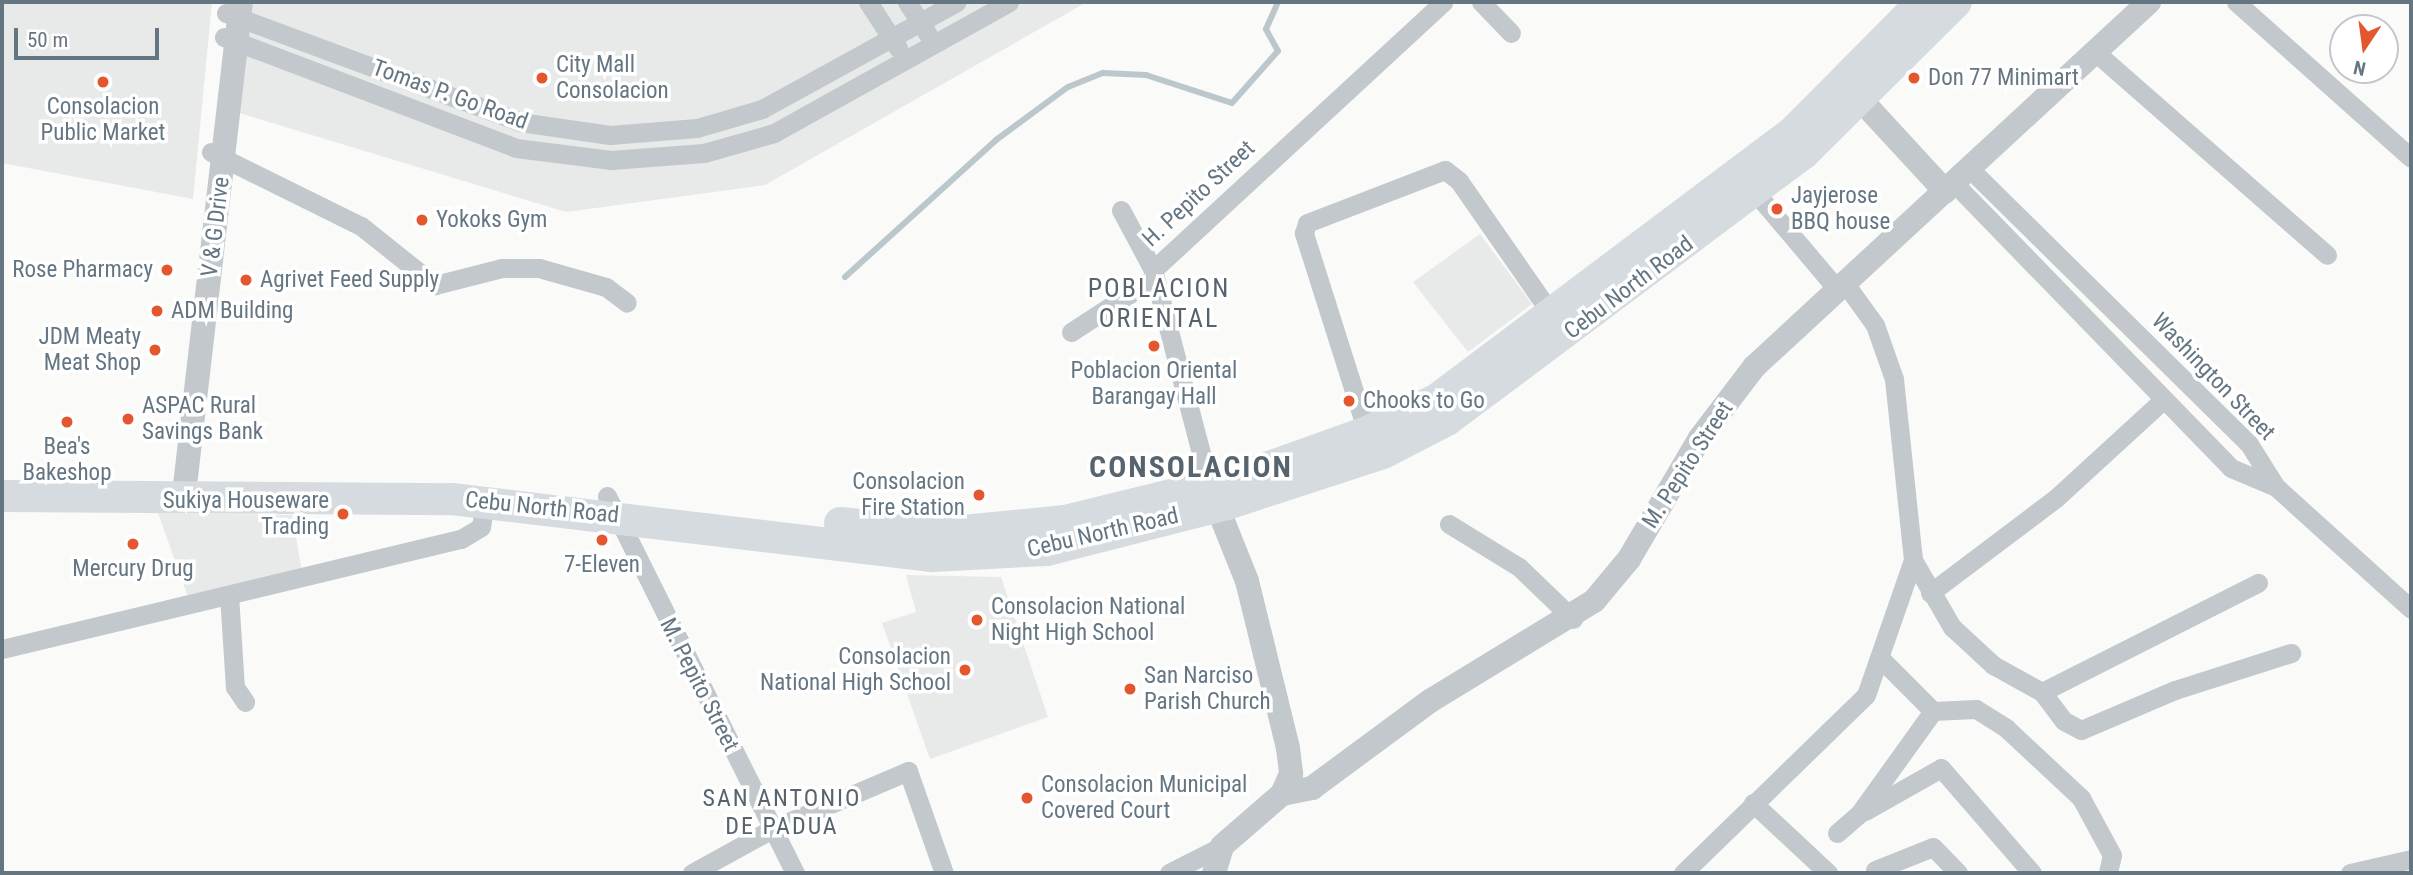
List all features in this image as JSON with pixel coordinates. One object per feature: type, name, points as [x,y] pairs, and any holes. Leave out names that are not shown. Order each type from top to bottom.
[{"type":"main road","name":"Cebu North Road","points":[[2,475],[485,502],[612,506],[943,533],[1037,527],[1213,497],[1383,453],[1447,420],[1544,332],[1735,179],[1854,91],[1922,2]]},
{"type":"main road","name":"Cebu North Road","points":[[1213,497],[1436,400],[1755,192],[1854,91],[1956,2]]},
{"type":"main road","name":"Cebu North Road","points":[[2,496],[179,483],[455,478],[612,506]]},
{"type":"street","points":[[868,2],[907,62]]},
{"type":"street","points":[[907,2],[936,47]]},
{"type":"street","name":"Tomas P. Go Road","points":[[233,19],[520,122],[611,135],[697,128],[762,109],[957,2]]},
{"type":"street","name":"Tomas P. Go Road","points":[[233,19],[516,148],[611,160],[704,153],[774,133],[936,47],[1009,2]]},
{"type":"street","name":"H. Pepito Street","points":[[1213,497],[1154,274],[1443,2]]},
{"type":"street","points":[[1481,2],[1511,33]]},
{"type":"street","name":"M. Pepito Street","points":[[1169,873],[1222,846],[1282,794],[1312,788],[1430,701],[1573,619],[1629,559],[1700,438],[1754,367],[1957,181],[2093,50],[2149,2]]},
{"type":"street","points":[[2236,2],[2411,158]]},
{"type":"street","name":"V & G Drive","points":[[179,483],[233,19]]},
{"type":"street","points":[[2093,50],[2327,255]]},
{"type":"street","points":[[1854,91],[1957,181]]},
{"type":"street","points":[[218,155],[361,226],[435,285],[502,268],[539,268],[607,286],[626,303]]},
{"type":"street","points":[[1367,432],[1304,233],[1307,223],[1445,170],[1544,332]]},
{"type":"street","name":"Washington Street","points":[[1957,181],[2162,401],[2231,468],[2276,487]]},
{"type":"street","name":"Washington Street","points":[[1957,181],[2236,431],[2276,487]]},
{"type":"street","points":[[1755,192],[1875,325],[1894,379],[1913,560],[1952,627],[1993,665],[2042,692],[2064,721],[2081,730],[2291,653]]},
{"type":"street","points":[[1071,331],[1154,274],[1121,209]]},
{"type":"street","points":[[1930,593],[2056,498],[2162,401]]},
{"type":"street","points":[[2215,452],[2236,431]]},
{"type":"street","points":[[2276,487],[2411,609]]},
{"type":"street","points":[[1213,497],[1247,581],[1288,748],[1291,774],[1282,794]]},
{"type":"street","points":[[2,649],[461,539],[481,527],[485,502]]},
{"type":"street","name":"M. Pepito Street","points":[[612,506],[794,873]]},
{"type":"street","points":[[1449,524],[1485,552],[1519,567],[1573,619]]},
{"type":"street","points":[[1683,873],[1753,803],[1847,716],[1882,660],[1913,560]]},
{"type":"street","points":[[2042,692],[2258,583]]},
{"type":"street","points":[[229,595],[235,687],[245,702]]},
{"type":"street","points":[[1882,660],[1933,711],[1976,709],[2057,774],[2081,797],[2112,855],[2108,873]]},
{"type":"street","points":[[1859,814],[1933,711]]},
{"type":"street","points":[[1837,833],[1859,814],[1941,768],[2032,873]]},
{"type":"street","points":[[692,873],[772,829],[908,771],[944,873]]},
{"type":"street","points":[[1753,803],[1828,873]]},
{"type":"street","points":[[1214,873],[1222,846]]},
{"type":"street","points":[[1871,872],[1933,847],[1958,873]]},
{"type":"street","points":[[2350,873],[2411,859]]},
{"type":"shaded area","name":"Consolacion Public Market","points":[[2,2],[212,2],[193,199],[2,163]]},
{"type":"shaded area","points":[[241,2],[1087,2],[765,185],[566,212],[236,112]]},
{"type":"shaded area","points":[[1480,234],[1532,304],[1468,352],[1413,282]]},
{"type":"shaded area","points":[[158,513],[292,515],[303,577],[189,600]]},
{"type":"shaded area","name":"Consolacion National High School","points":[[906,575],[1001,577],[1048,717],[930,759],[882,623],[916,612]]},
{"type":"waterway","points":[[845,277],[996,140],[1068,87],[1103,73],[1146,75],[1232,103],[1278,51],[1266,29],[1278,2]]},
{"type":"place","name":"City Mall Consolacion","points":[[542,78]]},
{"type":"place","name":"Don 77 Minimart","points":[[1914,78]]},
{"type":"place","name":"Consolacion Public Market","points":[[103,82]]},
{"type":"place","name":"Jayjerose BBQ house","points":[[1777,209]]},
{"type":"place","name":"Yokoks Gym","points":[[422,220]]},
{"type":"place","name":"Rose Pharmacy","points":[[167,270]]},
{"type":"place","name":"Agrivet Feed Supply","points":[[246,280]]},
{"type":"place","name":"ADM Building","points":[[157,311]]},
{"type":"place","name":"Poblacion Oriental Barangay Hall","points":[[1154,346]]},
{"type":"place","name":"JDM Meaty Meat Shop","points":[[155,350]]},
{"type":"place","name":"Chooks to Go","points":[[1349,401]]},
{"type":"place","name":"ASPAC Rural Savings Bank","points":[[128,419]]},
{"type":"place","name":"Bea's Bakeshop","points":[[67,422]]},
{"type":"place","name":"Consolacion Fire Station","points":[[979,495]]},
{"type":"place","name":"Sukiya Houseware Trading","points":[[343,514]]},
{"type":"place","name":"7-Eleven","points":[[602,540]]},
{"type":"place","name":"Mercury Drug","points":[[133,544]]},
{"type":"place","name":"Consolacion National Night High School","points":[[977,620]]},
{"type":"place","name":"Consolacion National High School","points":[[965,670]]},
{"type":"place","name":"San Narciso Parish Church","points":[[1130,689]]},
{"type":"place","name":"Consolacion Municipal Covered Court","points":[[1027,798]]},
{"type":"district","name":"POBLACION ORIENTAL","points":[[1159,304]]},
{"type":"district","name":"CONSOLACION","points":[[1191,467]]},
{"type":"district","name":"SAN ANTONIO DE PADUA","points":[[782,813]]}]
